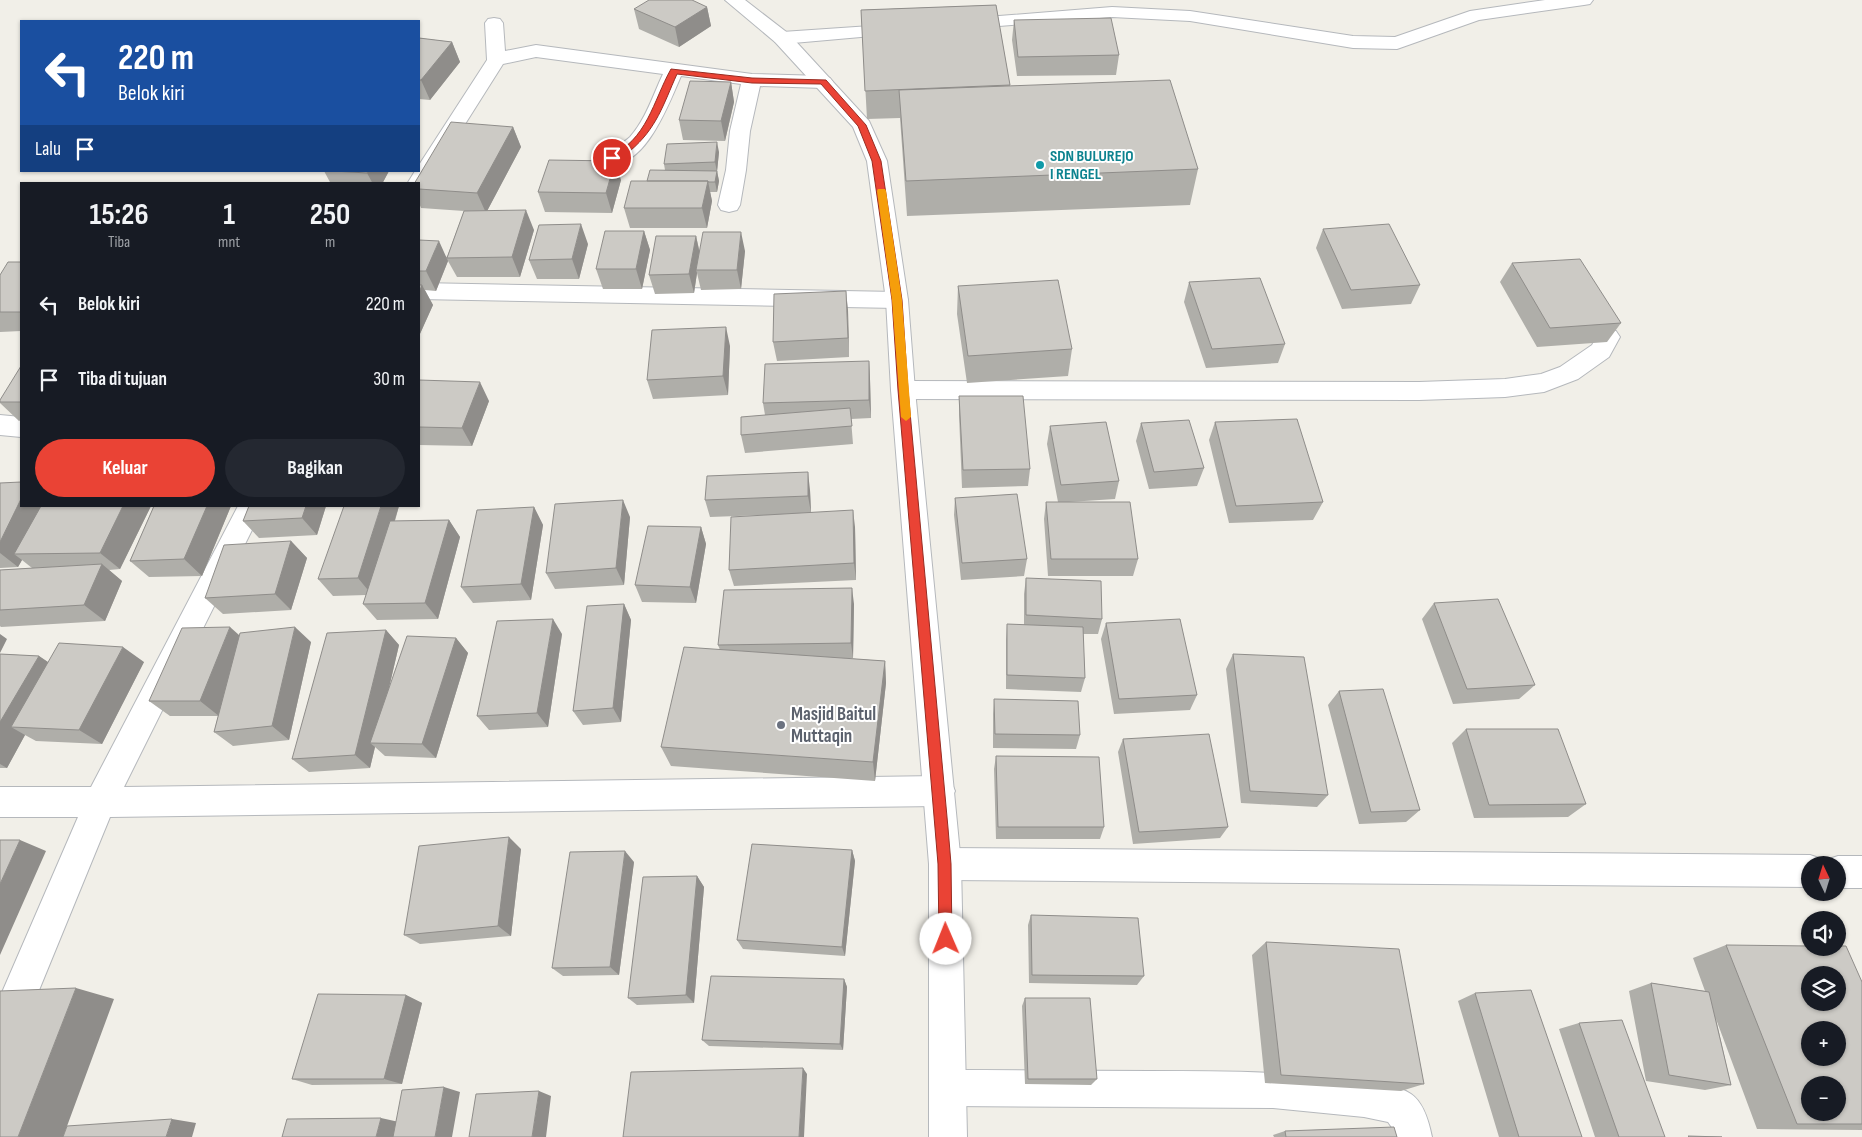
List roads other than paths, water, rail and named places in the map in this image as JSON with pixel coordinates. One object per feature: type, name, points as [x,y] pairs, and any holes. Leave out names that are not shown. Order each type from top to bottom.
[{"type":"street","points":[[734,0],[790,47],[862,125],[876,161],[897,300],[903,390],[939,791],[944,864],[948,1137]]},
{"type":"street","points":[[947,25],[1112,12],[1190,16],[1353,42],[1397,43],[1476,15],[1584,0]]},
{"type":"street","points":[[418,182],[496,60],[494,23]]},
{"type":"street","points":[[790,47],[918,28]]},
{"type":"street","points":[[496,60],[515,54],[536,51],[752,80],[823,82]]},
{"type":"street","points":[[612,158],[621,154],[642,136],[650,125],[674,71]]},
{"type":"street","points":[[729,205],[736,170],[740,132],[752,80]]},
{"type":"street","points":[[420,291],[897,300]]},
{"type":"street","points":[[903,390],[1419,391],[1504,388],[1544,383],[1569,373],[1601,351],[1608,337]]},
{"type":"street","points":[[0,425],[20,427]]},
{"type":"street","points":[[0,1034],[23,988],[100,802],[250,507]]},
{"type":"street","points":[[0,802],[939,791]]},
{"type":"street","points":[[944,864],[1801,871]]},
{"type":"street","points":[[1846,872],[1862,872]]},
{"type":"street","points":[[948,1088],[1273,1090],[1364,1099],[1397,1106],[1404,1112],[1410,1124],[1413,1137]]},
{"type":"place","name":"SDN BULUREJO I RENGEL","points":[[1040,165]]},
{"type":"place","name":"Masjid Baitul Muttaqin","points":[[781,725]]}]
